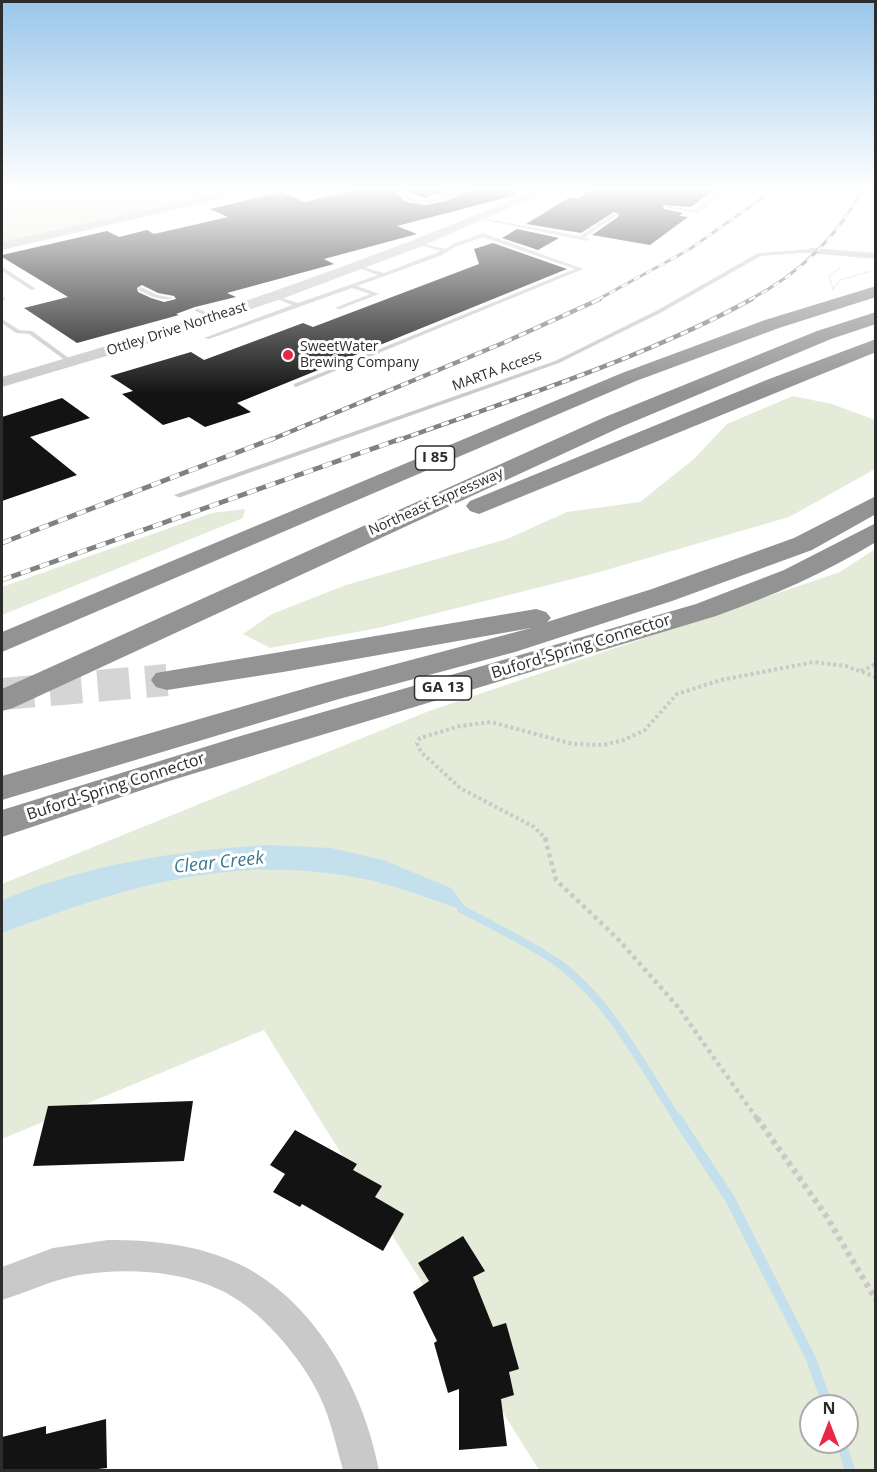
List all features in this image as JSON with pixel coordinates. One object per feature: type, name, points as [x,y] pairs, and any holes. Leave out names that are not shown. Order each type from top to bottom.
[{"type":"highway","name":"I 85","points":[[2,643],[629,377],[772,324],[876,291]]},
{"type":"highway","name":"Northeast Expressway","points":[[2,701],[613,422],[824,335],[876,318]]},
{"type":"highway","points":[[134,640],[572,469],[776,382],[876,345]]},
{"type":"highway","name":"Buford-Spring Connector","points":[[2,788],[328,692],[504,646],[662,595],[803,544],[876,503]]},
{"type":"highway","name":"Buford-Spring Connector","points":[[2,824],[144,777],[329,721],[643,631],[802,572],[876,531]]},
{"type":"highway","points":[[167,680],[283,663],[662,595]]},
{"type":"street","name":"Ottley Drive Northeast","points":[[4,379],[54,370],[71,362],[277,297],[388,257]]},
{"type":"street","points":[[2,1284],[18,1276],[87,1257],[158,1256],[220,1273],[271,1305],[316,1355],[350,1422],[361,1470]]},
{"type":"lane","points":[[207,338],[430,257]]},
{"type":"lane","points":[[297,385],[580,269],[545,257]]},
{"type":"lane","name":"MARTA Access","points":[[178,495],[557,362],[660,311],[754,257]]},
{"type":"lane","points":[[361,267],[382,274]]},
{"type":"lane","points":[[2,269],[33,289]]},
{"type":"lane","points":[[338,308],[376,294],[352,286]]},
{"type":"lane","points":[[141,289],[156,297],[171,298]]},
{"type":"lane","points":[[277,297],[299,306]]},
{"type":"lane","points":[[197,310],[214,317]]},
{"type":"lane","points":[[2,321],[18,332],[30,332],[71,362]]},
{"type":"path","points":[[832,289],[840,280],[876,270]]},
{"type":"path","points":[[876,677],[860,671],[814,662],[743,675],[678,693],[669,701],[657,720],[634,738],[610,745],[578,745],[550,740],[507,725],[486,722],[429,735],[420,738],[417,743],[421,752],[460,788],[534,827],[547,840],[556,880],[617,938],[678,1007],[825,1214],[876,1300]]},
{"type":"path","points":[[860,671],[876,664]]},
{"type":"green space","points":[[793,396],[832,404],[875,420],[875,469],[789,517],[596,573],[378,628],[270,648],[243,634],[272,614],[346,585],[507,539],[567,512],[640,502],[694,459],[727,424]]},
{"type":"green space","points":[[245,509],[243,518],[2,615],[2,587],[212,513]]},
{"type":"green space","points":[[875,549],[875,1470],[539,1470],[264,1030],[2,1139],[2,884],[429,711],[840,572]]},
{"type":"water","name":"Clear Creek","points":[[268,845],[331,848],[383,860],[451,888],[469,912],[369,880],[319,872],[272,870],[226,872],[181,878],[137,888],[2,933],[2,900],[67,877],[133,861],[199,851]]},
{"type":"building","points":[[2,257],[333,257],[324,259],[334,264],[227,293],[236,297],[77,343],[24,308],[68,297]],"holes":[[[142,285],[158,293],[174,296],[176,299],[164,302],[138,292],[137,288]]]},
{"type":"building","points":[[477,257],[532,257],[567,269],[237,403],[251,412],[205,427],[189,417],[163,425],[122,394],[133,391],[110,376],[191,352],[204,360],[303,323],[313,327],[479,264]]},
{"type":"building","points":[[62,398],[90,418],[30,437],[77,475],[2,501],[2,417]]},
{"type":"building","points":[[193,1101],[184,1161],[33,1166],[48,1106]]},
{"type":"building","points":[[295,1130],[357,1164],[353,1170],[382,1186],[375,1197],[404,1214],[383,1251],[302,1204],[300,1207],[273,1192],[285,1174],[270,1165]]},
{"type":"building","points":[[463,1236],[485,1271],[473,1277],[493,1327],[506,1323],[519,1369],[509,1372],[514,1395],[501,1399],[507,1446],[459,1450],[459,1389],[448,1393],[434,1343],[437,1341],[413,1292],[429,1281],[418,1263]]},
{"type":"building","points":[[106,1419],[107,1468],[2,1470],[2,1437],[46,1426],[46,1434]]},
{"type":"waterway","points":[[461,909],[534,948],[577,978],[610,1015],[678,1120]]},
{"type":"waterway","points":[[677,1118],[730,1199],[811,1359],[824,1394]]},
{"type":"waterway","points":[[845,1454],[850,1470]]},
{"type":"tunnel","points":[[2,694],[167,680]]},
{"type":"railway","points":[[597,300],[676,257]]},
{"type":"railway","points":[[749,300],[784,279],[811,257]]},
{"type":"railway","points":[[268,441],[503,343],[600,299]]},
{"type":"railway","points":[[396,441],[577,377],[666,341],[752,299]]},
{"type":"railway","points":[[2,543],[272,439]]},
{"type":"railway","points":[[2,580],[400,439]]},
{"type":"place","name":"SweetWater Brewing Company","points":[[288,355]]}]
